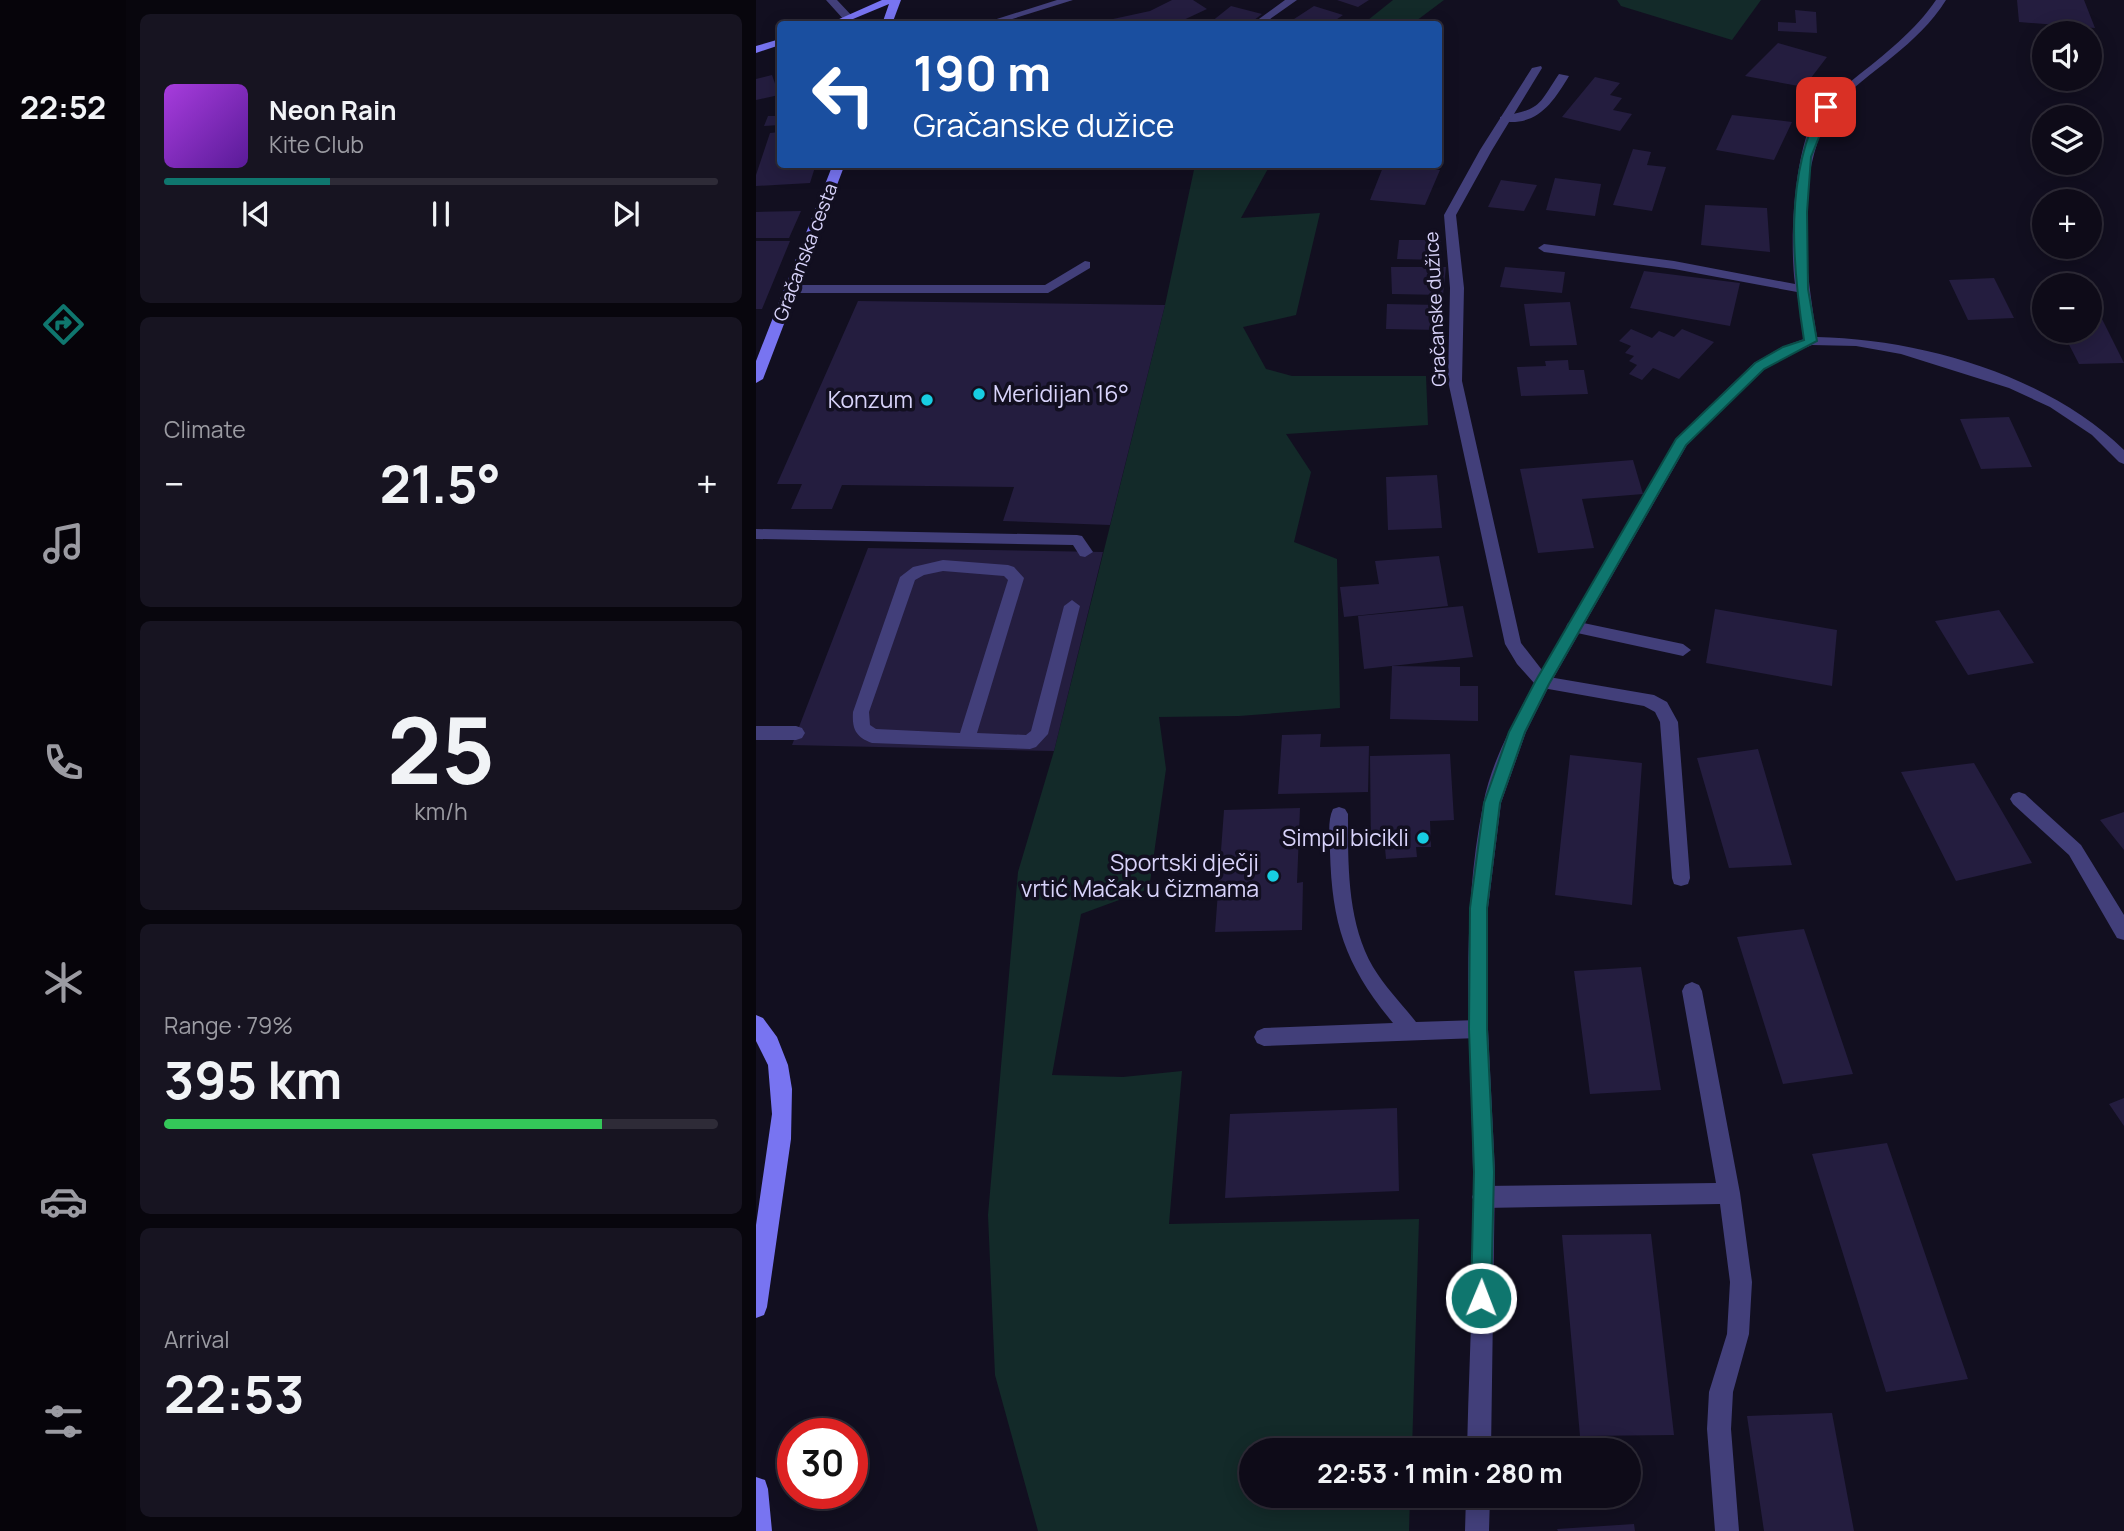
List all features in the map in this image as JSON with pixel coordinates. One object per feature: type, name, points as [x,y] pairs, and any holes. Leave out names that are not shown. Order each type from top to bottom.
[{"type":"main road","points":[[843,21],[894,0]]},
{"type":"main road","points":[[888,21],[894,0]]},
{"type":"main road","points":[[756,50],[777,43]]},
{"type":"main road","points":[[756,58],[777,56]]},
{"type":"main road","name":"Gračanska cesta","points":[[756,379],[837,168]]},
{"type":"main road","points":[[756,1024],[767,1035],[779,1075],[782,1122],[756,1307]]},
{"type":"main road","points":[[756,1489],[760,1531]]},
{"type":"street","points":[[831,0],[849,19]]},
{"type":"street","points":[[996,21],[1068,0]]},
{"type":"street","points":[[1261,21],[1292,0]]},
{"type":"street","points":[[1811,341],[1802,289],[1801,212],[1805,157],[1826,107],[1881,63],[1932,14],[1941,0]]},
{"type":"street","name":"Gračanske dužice","points":[[1537,68],[1504,119],[1450,215],[1457,288],[1455,381],[1511,637],[1522,660],[1543,682]]},
{"type":"street","points":[[1504,119],[1528,118],[1538,114],[1563,76]]},
{"type":"street","points":[[1544,248],[1717,270],[1802,289]]},
{"type":"street","points":[[792,289],[1048,289],[1085,265]]},
{"type":"street","points":[[1479,1438],[1483,1197],[1478,1029],[1479,908],[1492,803],[1517,732],[1543,682],[1681,442],[1759,366],[1787,350],[1811,341],[1856,342],[1902,350],[2014,385],[2055,404],[2097,432],[2124,459]]},
{"type":"street","points":[[756,534],[1077,540],[1085,552]]},
{"type":"street","points":[[966,740],[1016,578],[1008,571],[932,566],[917,570],[908,577],[861,712],[861,728],[872,736],[1030,743],[1039,734],[1072,606]]},
{"type":"street","points":[[1574,627],[1683,650]]},
{"type":"street","points":[[1543,682],[1648,700],[1661,707],[1669,722],[1681,878]]},
{"type":"street","points":[[756,733],[796,733]]},
{"type":"street","points":[[2019,799],[2075,850],[2124,932]]},
{"type":"street","points":[[1339,814],[1339,870],[1349,931],[1364,970],[1410,1030]]},
{"type":"street","points":[[1692,991],[1729,1193],[1741,1282],[1738,1334],[1721,1392],[1719,1429],[1727,1531]]},
{"type":"street","points":[[1264,1037],[1478,1029]]},
{"type":"street","points":[[1483,1197],[1729,1193]]},
{"type":"street","points":[[1477,1531],[1478,1508]]},
{"type":"green space","points":[[1393,0],[1444,0],[1416,21],[1367,21]]},
{"type":"green space","points":[[1617,0],[1761,0],[1732,40],[1621,6]]},
{"type":"green space","points":[[1194,168],[1268,168],[1241,218],[1320,213],[1296,315],[1243,327],[1266,369],[1292,376],[1426,376],[1428,425],[1286,434],[1311,472],[1294,542],[1337,559],[1340,708],[1239,716],[1159,717],[1166,769],[1149,889],[1081,914],[1052,1075],[1123,1077],[1182,1071],[1169,1224],[1419,1219],[1412,1438],[1239,1438],[1239,1508],[1410,1508],[1409,1531],[1038,1531],[995,1375],[988,1215],[1018,872],[1054,751],[1165,305]]},
{"type":"building","points":[[1172,0],[1193,0],[1207,9],[1181,21],[1113,19],[1150,11]]},
{"type":"building","points":[[1337,0],[1369,0],[1358,7]]},
{"type":"building","points":[[2017,0],[2084,0],[2092,21],[2032,23],[2019,22]]},
{"type":"building","points":[[1231,6],[1262,14],[1253,21],[1212,21]]},
{"type":"building","points":[[1314,6],[1343,15],[1334,21],[1291,21]]},
{"type":"building","points":[[1795,10],[1816,12],[1817,33],[1778,31],[1778,22],[1796,23]]},
{"type":"building","points":[[1778,43],[1827,57],[1804,87],[1745,76]]},
{"type":"building","points":[[772,75],[777,95],[756,100],[756,79]]},
{"type":"building","points":[[1595,77],[1620,83],[1610,95],[1622,98],[1613,110],[1632,114],[1620,131],[1562,117]]},
{"type":"building","points":[[1732,115],[1792,122],[1774,160],[1716,150]]},
{"type":"building","points":[[768,116],[777,116],[777,125],[764,126]]},
{"type":"building","points":[[777,132],[777,168],[815,168],[810,183],[756,186],[756,175],[770,133]]},
{"type":"building","points":[[1633,149],[1651,152],[1647,165],[1666,167],[1652,211],[1613,205]]},
{"type":"building","points":[[1383,168],[1440,170],[1425,205],[1370,200]]},
{"type":"building","points":[[1555,178],[1601,184],[1595,216],[1546,210]]},
{"type":"building","points":[[1501,180],[1537,185],[1524,211],[1488,207]]},
{"type":"building","points":[[1705,205],[1767,208],[1770,252],[1701,245]]},
{"type":"building","points":[[801,211],[789,238],[756,238],[756,212]]},
{"type":"building","points":[[1399,240],[1441,240],[1440,260],[1397,259]]},
{"type":"building","points":[[756,241],[790,241],[762,309],[756,309]]},
{"type":"building","points":[[1391,267],[1446,267],[1443,295],[1392,294]]},
{"type":"building","points":[[1505,267],[1565,272],[1562,293],[1500,287]]},
{"type":"building","points":[[1644,271],[1740,283],[1730,326],[1630,308]]},
{"type":"building","points":[[1994,278],[2014,318],[1968,320],[1949,280]]},
{"type":"building","name":"Meridijan 16°","points":[[858,301],[1165,305],[1110,525],[1003,521],[1014,487],[842,485],[832,509],[791,509],[802,484],[777,484]]},
{"type":"building","points":[[1570,302],[1577,345],[1530,346],[1524,304]]},
{"type":"building","points":[[1387,304],[1440,305],[1440,330],[1386,329]]},
{"type":"building","points":[[2102,319],[2124,363],[2079,364],[2068,343],[2102,343]]},
{"type":"building","points":[[1631,329],[1652,338],[1659,331],[1674,337],[1682,329],[1714,342],[1679,379],[1653,368],[1642,380],[1629,374],[1637,365],[1629,361],[1634,356],[1625,353],[1631,346],[1619,341]]},
{"type":"building","points":[[1568,360],[1569,370],[1584,370],[1588,394],[1521,396],[1517,367],[1546,366],[1545,361]]},
{"type":"building","points":[[2009,417],[2032,467],[1981,469],[1960,419]]},
{"type":"building","points":[[1633,460],[1643,494],[1582,499],[1594,548],[1538,553],[1520,469]]},
{"type":"building","points":[[1437,475],[1442,528],[1388,530],[1386,477]]},
{"type":"building","points":[[868,548],[1103,552],[1054,751],[792,745]]},
{"type":"building","points":[[1439,556],[1448,606],[1344,617],[1340,587],[1379,584],[1375,561]]},
{"type":"building","points":[[1463,606],[1473,657],[1364,669],[1358,616]]},
{"type":"building","points":[[1715,609],[1837,630],[1832,686],[1706,663]]},
{"type":"building","points":[[1999,610],[2034,663],[1968,675],[1935,621]]},
{"type":"building","points":[[1392,666],[1460,667],[1460,686],[1478,686],[1478,721],[1390,719]]},
{"type":"building","points":[[1321,734],[1320,747],[1369,746],[1368,792],[1278,794],[1282,735]]},
{"type":"building","points":[[1758,749],[1792,865],[1729,868],[1697,758]]},
{"type":"building","points":[[1450,754],[1454,820],[1430,821],[1431,847],[1416,847],[1417,857],[1386,859],[1385,848],[1371,848],[1370,756]]},
{"type":"building","points":[[1570,755],[1642,763],[1632,905],[1555,895]]},
{"type":"building","points":[[1974,763],[2032,863],[1956,881],[1901,772]]},
{"type":"building","points":[[1300,808],[1297,883],[1303,882],[1302,930],[1215,932],[1224,810]]},
{"type":"building","points":[[2124,812],[2124,850],[2100,820]]},
{"type":"building","points":[[1804,929],[1853,1074],[1783,1084],[1737,937]]},
{"type":"building","points":[[1641,967],[1661,1090],[1590,1094],[1574,971]]},
{"type":"building","points":[[2124,1098],[2124,1126],[2109,1104]]},
{"type":"building","points":[[1397,1108],[1399,1191],[1225,1198],[1230,1114]]},
{"type":"building","points":[[1887,1143],[1968,1379],[1886,1392],[1812,1154]]},
{"type":"building","points":[[1651,1234],[1674,1435],[1580,1436],[1562,1235]]},
{"type":"building","points":[[1832,1413],[1854,1531],[1764,1531],[1747,1416]]},
{"type":"building","points":[[1634,1524],[1635,1531],[1557,1529]]},
{"type":"place","name":"Meridijan 16°","points":[[979,394]]},
{"type":"place","name":"Konzum","points":[[927,400]]},
{"type":"place","name":"Simpil bicikli","points":[[1423,838]]},
{"type":"place","name":"Sportski dječji vrtić Mačak u čizmama","points":[[1273,876]]},
{"type":"route","points":[[1481,1298],[1484,1172],[1478,1029],[1479,908],[1483,856],[1492,803],[1517,732],[1543,682],[1681,442],[1759,366],[1787,350],[1811,341],[1802,289],[1801,212],[1805,157],[1826,107]]}]
